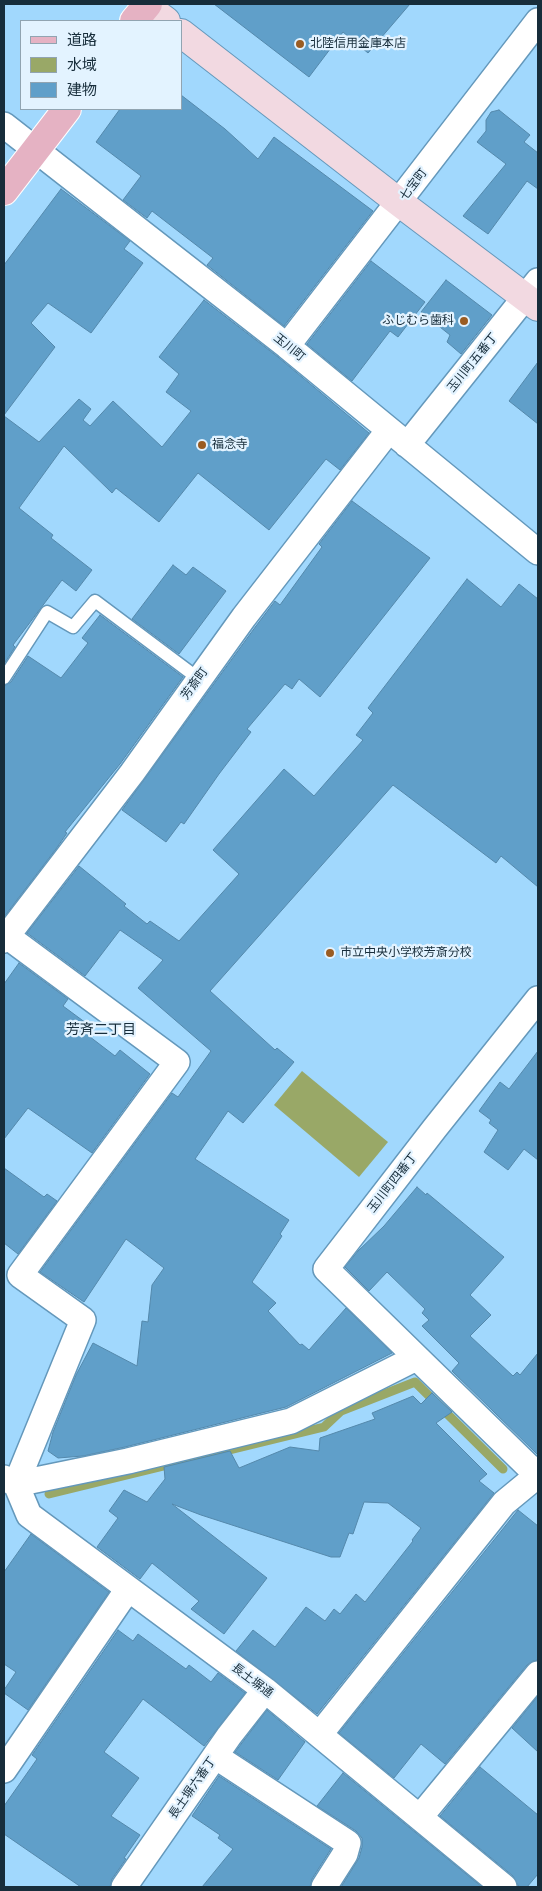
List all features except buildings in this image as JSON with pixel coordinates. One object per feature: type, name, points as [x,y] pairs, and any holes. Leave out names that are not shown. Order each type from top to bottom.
[{"type":"main road","points":[[4,191],[66,110]]},
{"type":"street","name":"七宝町","points":[[288,346],[400,203],[538,21]]},
{"type":"street","points":[[182,34],[400,203],[534,295]]},
{"type":"street","name":"玉川町","points":[[4,125],[288,346],[538,552]]},
{"type":"street","name":"玉川町五番丁","points":[[398,437],[534,295]]},
{"type":"street","name":"芳斎町","points":[[5,937],[132,772],[244,617],[398,437]]},
{"type":"street","points":[[5,937],[177,1062],[12,1269],[83,1320],[10,1481]]},
{"type":"street","name":"玉川町四番丁","points":[[416,1358],[326,1269],[538,999]]},
{"type":"street","points":[[10,1481],[128,1461],[291,1421],[416,1358],[529,1467],[538,1473],[504,1503],[320,1734]]},
{"type":"street","name":"長土塀通","points":[[10,1481],[30,1515],[265,1690],[504,1887]]},
{"type":"street","points":[[4,1770],[128,1589]]},
{"type":"street","points":[[420,1817],[538,1674]]},
{"type":"street","name":"長土塀六番丁","points":[[124,1887],[215,1756],[265,1690]]},
{"type":"street","points":[[215,1756],[348,1843],[345,1854],[324,1887]]},
{"type":"lane","points":[[4,678],[47,612],[73,627],[95,601],[199,679]]},
{"type":"water","points":[[302,1071],[388,1142],[359,1177],[274,1105]]},
{"type":"waterway","points":[[49,1494],[324,1427],[341,1411],[415,1382],[503,1469]]},
{"type":"place","name":"北陸信用金庫本店","points":[[300,44]]},
{"type":"place","name":"ふじむら歯科","points":[[464,321]]},
{"type":"place","name":"福念寺","points":[[202,445]]},
{"type":"place","name":"市立中央小学校芳斎分校","points":[[330,953]]},
{"type":"district","name":"芳斉二丁目","points":[[101,1030]]}]
